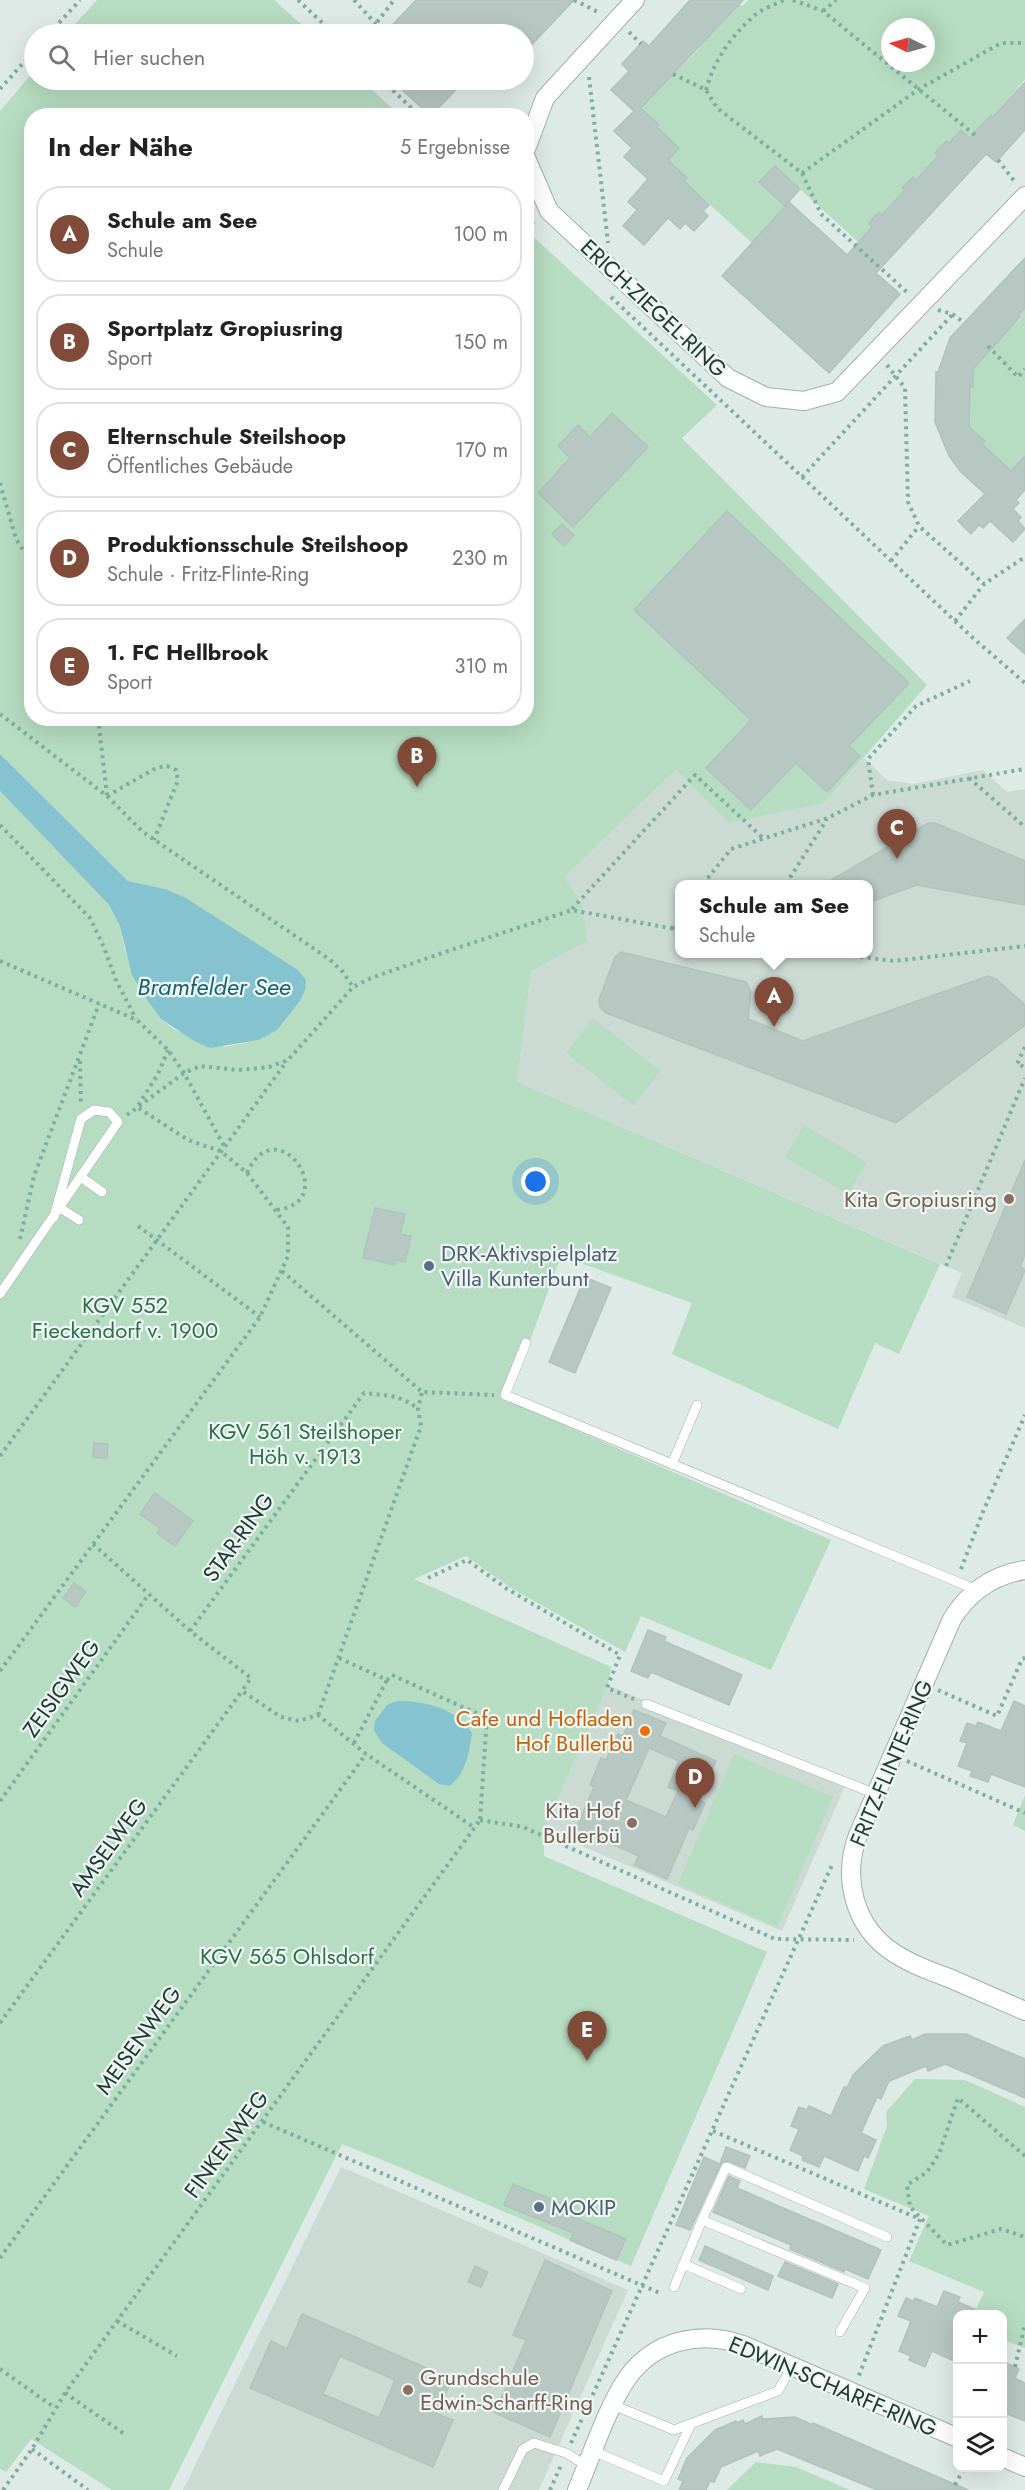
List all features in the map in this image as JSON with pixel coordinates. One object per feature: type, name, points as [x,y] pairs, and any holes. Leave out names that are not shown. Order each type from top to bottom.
[{"type":"street","points":[[534,128],[545,98],[635,0]]},
{"type":"street","name":"ERICH-ZIEGEL-RING","points":[[534,176],[549,211],[728,378],[766,397],[804,401],[837,392],[921,305],[1022,191]]},
{"type":"street","name":"FRITZ-FLINTE-RING","points":[[1025,1570],[1005,1575],[977,1590],[963,1602],[952,1619],[855,1844],[851,1872],[852,1890],[857,1908],[866,1925],[878,1940],[900,1957],[1025,2011]]},
{"type":"street","name":"EDWIN-SCHARFF-RING","points":[[577,2490],[613,2405],[627,2378],[640,2362],[656,2351],[684,2340],[703,2337],[723,2339],[792,2366],[953,2436]]},
{"type":"street","points":[[1007,2459],[1025,2467]]},
{"type":"lane","points":[[0,1294],[54,1217],[118,1122],[109,1112],[99,1109],[89,1112],[81,1119],[54,1217]]},
{"type":"lane","points":[[81,1177],[102,1192]]},
{"type":"lane","points":[[60,1208],[79,1220]]},
{"type":"lane","points":[[526,1343],[505,1395],[977,1590]]},
{"type":"lane","points":[[672,1464],[697,1405]]},
{"type":"lane","points":[[646,1704],[876,1794]]},
{"type":"lane","points":[[674,2287],[726,2167],[887,2237]]},
{"type":"lane","points":[[702,2220],[865,2288],[840,2332]]},
{"type":"lane","points":[[683,2264],[741,2289]]},
{"type":"lane","points":[[613,2405],[674,2430],[778,2391],[792,2366]]},
{"type":"lane","points":[[503,2490],[523,2449],[534,2442],[664,2481],[691,2424]]},
{"type":"path","points":[[58,24],[80,0]]},
{"type":"path","points":[[298,0],[323,24]]},
{"type":"path","points":[[354,0],[376,24],[394,0]]},
{"type":"path","points":[[706,90],[711,72],[723,50],[756,14],[784,0]]},
{"type":"path","points":[[793,0],[823,11],[976,136]]},
{"type":"path","points":[[823,11],[836,0]]},
{"type":"path","points":[[802,173],[919,89],[1001,43],[1025,43]]},
{"type":"path","points":[[586,52],[611,268]]},
{"type":"path","points":[[0,89],[24,62]]},
{"type":"path","points":[[673,74],[706,90],[717,108],[802,173],[821,214],[921,305],[952,314],[962,321]]},
{"type":"path","points":[[392,90],[411,108]]},
{"type":"path","points":[[998,160],[1022,191]]},
{"type":"path","points":[[534,224],[544,233]]},
{"type":"path","points":[[604,290],[955,621],[1025,683]]},
{"type":"path","points":[[802,477],[952,314]]},
{"type":"path","points":[[988,346],[1018,377],[1025,369]]},
{"type":"path","points":[[876,352],[905,388],[908,502],[919,526],[984,584]]},
{"type":"path","points":[[0,483],[16,539],[24,552]]},
{"type":"path","points":[[891,561],[919,526]]},
{"type":"path","points":[[955,621],[984,584],[1025,557]]},
{"type":"path","points":[[873,795],[868,759],[916,706],[970,681]]},
{"type":"path","points":[[0,714],[107,796],[124,815],[154,840],[329,959],[343,972],[353,987]]},
{"type":"path","points":[[99,726],[107,796]]},
{"type":"path","points":[[107,796],[156,768],[166,766],[176,770],[178,780],[154,840]]},
{"type":"path","points":[[707,880],[731,849],[828,818],[873,795],[1025,769]]},
{"type":"path","points":[[572,910],[695,775],[764,838]]},
{"type":"path","points":[[969,778],[1025,827]]},
{"type":"path","points":[[789,880],[828,818]]},
{"type":"path","points":[[0,825],[90,918],[116,980],[137,1020],[168,1050],[184,1073],[224,1146]]},
{"type":"path","points":[[0,1456],[220,1150],[288,1060],[353,987],[406,965],[572,910],[675,929]]},
{"type":"path","points":[[672,929],[675,924]]},
{"type":"path","points":[[870,958],[894,961],[1025,946]]},
{"type":"path","points":[[0,961],[137,1020]]},
{"type":"path","points":[[20,1243],[34,1176],[99,1004]]},
{"type":"path","points":[[1025,1047],[1017,1064],[1025,1067]]},
{"type":"path","points":[[137,1107],[158,1074],[168,1050]]},
{"type":"path","points":[[80,1057],[81,1119]]},
{"type":"path","points":[[118,1122],[184,1073],[200,1066],[238,1070],[269,1067],[288,1060]]},
{"type":"path","points":[[946,1266],[1025,1078]]},
{"type":"path","points":[[0,1671],[260,1317],[288,1256],[288,1227],[247,1173],[220,1150],[188,1140],[137,1107]]},
{"type":"path","points":[[247,1173],[257,1158],[272,1151],[282,1152],[298,1161],[305,1176],[303,1191],[294,1204],[274,1210]]},
{"type":"path","points":[[138,1226],[260,1317]]},
{"type":"path","points":[[282,1271],[422,1392],[505,1395]]},
{"type":"path","points":[[318,1715],[421,1426],[418,1409],[422,1392]]},
{"type":"path","name":"STAR-RING","points":[[189,1631],[364,1393],[392,1395],[409,1402],[418,1409]]},
{"type":"path","points":[[956,1581],[1025,1414]]},
{"type":"path","points":[[93,1544],[189,1631],[251,1678],[242,1691],[281,1716],[300,1721],[318,1715]]},
{"type":"path","points":[[428,1578],[467,1560],[507,1589],[620,1655],[607,1688],[646,1704]]},
{"type":"path","name":"ZEISIGWEG","points":[[0,1801],[149,1594]]},
{"type":"path","points":[[339,1658],[387,1680]]},
{"type":"path","points":[[923,1684],[997,1716],[1022,1659],[1025,1658]]},
{"type":"path","points":[[354,1744],[387,1680],[392,1675],[487,1718],[480,1820],[523,1827],[775,1939],[878,1940]]},
{"type":"path","name":"AMSELWEG","points":[[0,2023],[242,1691]]},
{"type":"path","points":[[318,1715],[366,1754],[475,1828]]},
{"type":"path","name":"MEISENWEG","points":[[0,2258],[366,1754]]},
{"type":"path","points":[[893,1755],[1025,1812]]},
{"type":"path","name":"FINKENWEG","points":[[3,2490],[32,2450],[65,2393],[480,1820]]},
{"type":"path","points":[[550,2490],[832,1864]]},
{"type":"path","points":[[1025,2156],[958,2098],[939,2154],[927,2172],[907,2185],[910,2207],[947,2245],[1001,2229],[1025,2237]]},
{"type":"path","points":[[263,2122],[669,2297]]},
{"type":"path","points":[[117,2321],[177,2356]]},
{"type":"path","points":[[1015,2367],[1025,2325]]},
{"type":"path","points":[[0,2369],[55,2408]]},
{"type":"path","points":[[65,2393],[123,2433]]},
{"type":"path","points":[[32,2450],[88,2490]]},
{"type":"path","points":[[955,2485],[962,2472]]},
{"type":"shaded area","points":[[864,758],[887,780],[913,784],[983,770],[1007,792],[1025,789],[1025,1328],[952,1297],[962,1273],[517,1082],[531,971],[582,905],[565,877],[676,769],[824,803]]},
{"type":"shaded area","points":[[608,1685],[845,1786],[782,1931],[544,1830]]},
{"type":"shaded area","name":"Grundschule Edwin-Scharff-Ring","points":[[341,2167],[628,2290],[539,2490],[183,2490]]},
{"type":"green space","points":[[97,0],[274,0],[301,24],[75,24]]},
{"type":"green space","points":[[748,0],[1025,0],[1025,79],[993,117],[990,115],[981,125],[972,141],[961,131],[916,180],[913,177],[903,187],[905,191],[882,215],[879,212],[869,223],[872,227],[858,242],[775,166],[759,182],[785,206],[752,243],[684,181],[687,178],[668,160],[679,148],[657,127],[659,125],[642,107],[697,51],[724,17],[726,18],[739,4],[742,6]]},
{"type":"green space","points":[[24,83],[24,90],[372,90],[392,108],[24,108],[24,726],[534,726],[534,237],[717,405],[682,438],[927,685],[824,803],[729,823],[676,769],[565,877],[582,905],[587,941],[531,971],[517,1082],[940,1264],[899,1354],[875,1343],[838,1429],[672,1354],[692,1303],[561,1256],[508,1401],[831,1540],[771,1670],[641,1616],[625,1652],[511,1588],[466,1556],[414,1579],[611,1667],[608,1685],[544,1830],[544,1856],[767,1952],[631,2266],[342,2144],[169,2490],[112,2490],[31,2439],[6,2472],[0,2469],[0,791],[109,905],[120,926],[125,950],[145,997],[161,1019],[175,1030],[225,1047],[259,1040],[277,1029],[300,1001],[298,970],[165,889],[128,881],[0,754],[0,111]]},
{"type":"green space","points":[[1025,308],[1025,462],[1011,471],[997,458],[993,461],[972,436],[964,419],[969,417],[968,377],[972,363],[1000,339],[997,336],[1009,323],[1013,326],[1021,318],[1019,315]]},
{"type":"green space","points":[[593,1018],[660,1071],[634,1106],[566,1053]]},
{"type":"green space","points":[[804,1125],[867,1162],[848,1194],[785,1157]]},
{"type":"green space","points":[[734,1754],[833,1797],[777,1927],[678,1884]]},
{"type":"green space","points":[[1025,1795],[1025,1831],[1013,1825]]},
{"type":"green space","points":[[915,2079],[965,2080],[1025,2107],[1025,2348],[1007,2341],[1007,2310],[976,2310],[984,2292],[909,2261],[929,2216],[864,2189],[887,2126],[886,2112]]},
{"type":"green space","points":[[756,2462],[796,2467],[850,2490],[727,2490]]},
{"type":"water","name":"Bramfelder See","points":[[0,754],[128,881],[165,889],[186,898],[298,970],[306,980],[305,990],[300,1001],[277,1030],[259,1040],[210,1048],[194,1041],[161,1019],[132,975],[120,926],[109,905],[0,791]]},
{"type":"water","points":[[397,1701],[418,1702],[449,1712],[465,1724],[472,1733],[463,1768],[450,1786],[439,1784],[382,1743],[374,1730],[375,1721],[387,1705]]},
{"type":"building","points":[[416,0],[574,0],[534,42],[534,24],[393,24]]},
{"type":"building","points":[[690,0],[743,0],[641,108],[679,148],[668,160],[687,178],[684,181],[709,205],[703,211],[708,216],[694,231],[685,223],[680,229],[668,218],[644,245],[623,226],[637,210],[628,202],[648,179],[624,157],[632,148],[614,131],[634,111],[611,90],[629,71],[622,64],[643,41],[649,46]]},
{"type":"building","points":[[1025,82],[1025,130],[996,162],[986,154],[876,273],[900,294],[829,373],[722,276],[789,202],[847,255],[872,227],[869,223],[879,212],[882,215],[905,190],[902,188],[913,177],[916,180],[938,156],[935,153],[946,141],[949,143],[961,130],[969,138],[991,115],[993,117]]},
{"type":"building","points":[[402,90],[456,90],[439,108],[422,108]]},
{"type":"building","points":[[775,166],[800,189],[785,206],[759,182]]},
{"type":"building","points":[[1025,258],[1025,308],[1018,315],[1020,317],[973,369],[973,387],[970,387],[969,427],[985,441],[982,444],[1011,471],[1025,456],[1025,490],[1016,500],[1019,503],[1013,509],[1021,517],[1018,521],[1025,529],[1013,542],[990,521],[983,528],[979,525],[971,534],[958,521],[985,494],[960,471],[949,456],[935,422],[936,372],[938,372],[950,338]]},
{"type":"building","points":[[612,413],[648,447],[573,527],[538,493],[570,458],[558,446],[578,425],[590,437]]},
{"type":"building","points":[[727,511],[909,683],[849,746],[860,756],[827,792],[796,763],[751,810],[706,768],[751,720],[634,610]]},
{"type":"building","points":[[562,524],[574,535],[564,546],[552,534]]},
{"type":"building","points":[[1025,619],[1025,654],[1007,638]]},
{"type":"building","points":[[928,823],[935,823],[1025,861],[1025,905],[917,885],[873,901],[873,880],[831,880]]},
{"type":"building","points":[[621,952],[746,982],[751,992],[748,1019],[803,1041],[988,976],[996,979],[1025,1005],[1025,1025],[896,1123],[606,1013],[600,1007],[599,1000],[615,957]]},
{"type":"building","points":[[1025,1160],[1025,1255],[1020,1266],[1025,1270],[1006,1314],[967,1297]]},
{"type":"building","points":[[375,1208],[405,1214],[400,1234],[411,1236],[405,1262],[396,1260],[395,1265],[363,1258]]},
{"type":"building","points":[[585,1277],[611,1288],[575,1373],[549,1362]]},
{"type":"building","points":[[94,1443],[108,1444],[107,1459],[93,1457]]},
{"type":"building","points":[[155,1493],[193,1521],[175,1546],[157,1533],[161,1529],[140,1514]]},
{"type":"building","points":[[74,1583],[86,1592],[75,1607],[63,1598]]},
{"type":"building","points":[[648,1630],[666,1637],[664,1641],[742,1675],[729,1705],[651,1672],[648,1678],[631,1671]]},
{"type":"building","points":[[1014,1701],[1025,1706],[1025,1787],[991,1774],[988,1782],[970,1776],[972,1771],[958,1766],[967,1743],[960,1741],[967,1723],[976,1726],[978,1722],[1001,1731]]},
{"type":"building","points":[[634,1710],[666,1723],[660,1736],[716,1761],[699,1800],[705,1803],[693,1830],[689,1828],[667,1879],[634,1865],[639,1856],[576,1828],[594,1787],[590,1785],[601,1758],[606,1760],[618,1734],[623,1736]],"holes":[[[649,1748],[679,1761],[668,1787],[678,1791],[666,1817],[626,1800]]]},
{"type":"building","points":[[925,2034],[966,2034],[1025,2059],[1025,2098],[945,2064],[928,2071],[926,2066],[889,2081],[881,2099],[877,2097],[861,2133],[876,2140],[868,2158],[864,2156],[858,2171],[824,2156],[819,2167],[802,2160],[803,2156],[790,2150],[799,2129],[791,2126],[799,2107],[807,2110],[809,2106],[831,2116],[844,2087],[847,2088],[853,2075],[883,2046],[910,2036],[912,2040]]},
{"type":"building","points":[[726,2147],[750,2156],[745,2168],[728,2161],[722,2162],[690,2230],[676,2225],[704,2157],[720,2164]]},
{"type":"building","points":[[729,2176],[740,2181],[737,2188],[881,2250],[868,2279],[845,2269],[844,2272],[790,2249],[791,2245],[713,2212]]},
{"type":"building","points":[[513,2184],[565,2205],[562,2212],[626,2239],[616,2260],[570,2240],[573,2233],[504,2205]]},
{"type":"building","points":[[705,2246],[773,2276],[768,2290],[699,2260]]},
{"type":"building","points":[[545,2260],[612,2291],[550,2437],[495,2413],[526,2340],[513,2335]]},
{"type":"building","points":[[785,2262],[838,2284],[832,2298],[778,2276]]},
{"type":"building","points":[[475,2266],[488,2272],[481,2287],[468,2282]]},
{"type":"building","points":[[944,2291],[960,2297],[958,2302],[977,2310],[953,2310],[953,2361],[932,2351],[925,2367],[909,2360],[911,2356],[899,2351],[911,2321],[898,2316],[906,2298],[913,2301],[915,2298],[937,2307]]},
{"type":"building","points":[[302,2314],[452,2379],[437,2414],[453,2420],[433,2467],[250,2388],[271,2341],[287,2349]],"holes":[[[340,2356],[395,2380],[379,2418],[323,2394]]]},
{"type":"building","points":[[1007,2363],[1019,2369],[1015,2378],[1025,2383],[1025,2421],[1007,2414]]},
{"type":"building","points":[[762,2416],[763,2419],[795,2417],[813,2425],[813,2423],[968,2490],[877,2490],[777,2449],[760,2456],[758,2451],[721,2467],[714,2482],[710,2481],[706,2490],[679,2490],[683,2481],[678,2479],[687,2458],[715,2430],[736,2421],[737,2423],[743,2420],[745,2424]]},
{"type":"place","name":"Sportplatz Gropiusring","points":[[417,787]]},
{"type":"place","name":"Elternschule Steilshoop","points":[[897,859]]},
{"type":"place","name":"Schule am See","points":[[774,1027]]},
{"type":"place","name":"Kita Gropiusring","points":[[1009,1199]]},
{"type":"place","name":"DRK-Aktivspielplatz Villa Kunterbunt","points":[[429,1266]]},
{"type":"place","name":"Cafe und Hofladen Hof Bullerbü","points":[[645,1731]]},
{"type":"place","name":"Produktionsschule Steilshoop","points":[[695,1808]]},
{"type":"place","name":"Kita Hof Bullerbü","points":[[632,1823]]},
{"type":"place","name":"1. FC Hellbrook","points":[[587,2061]]},
{"type":"place","name":"MOKIP","points":[[539,2207]]},
{"type":"place","name":"Grundschule Edwin-Scharff-Ring","points":[[408,2390]]},
{"type":"park label","name":"KGV 552 Fieckendorf v. 1900","points":[[125,1318]]},
{"type":"park label","name":"KGV 561 Steilshoper Höh v. 1913","points":[[305,1444]]},
{"type":"park label","name":"KGV 565 Ohlsdorf","points":[[287,1956]]}]
